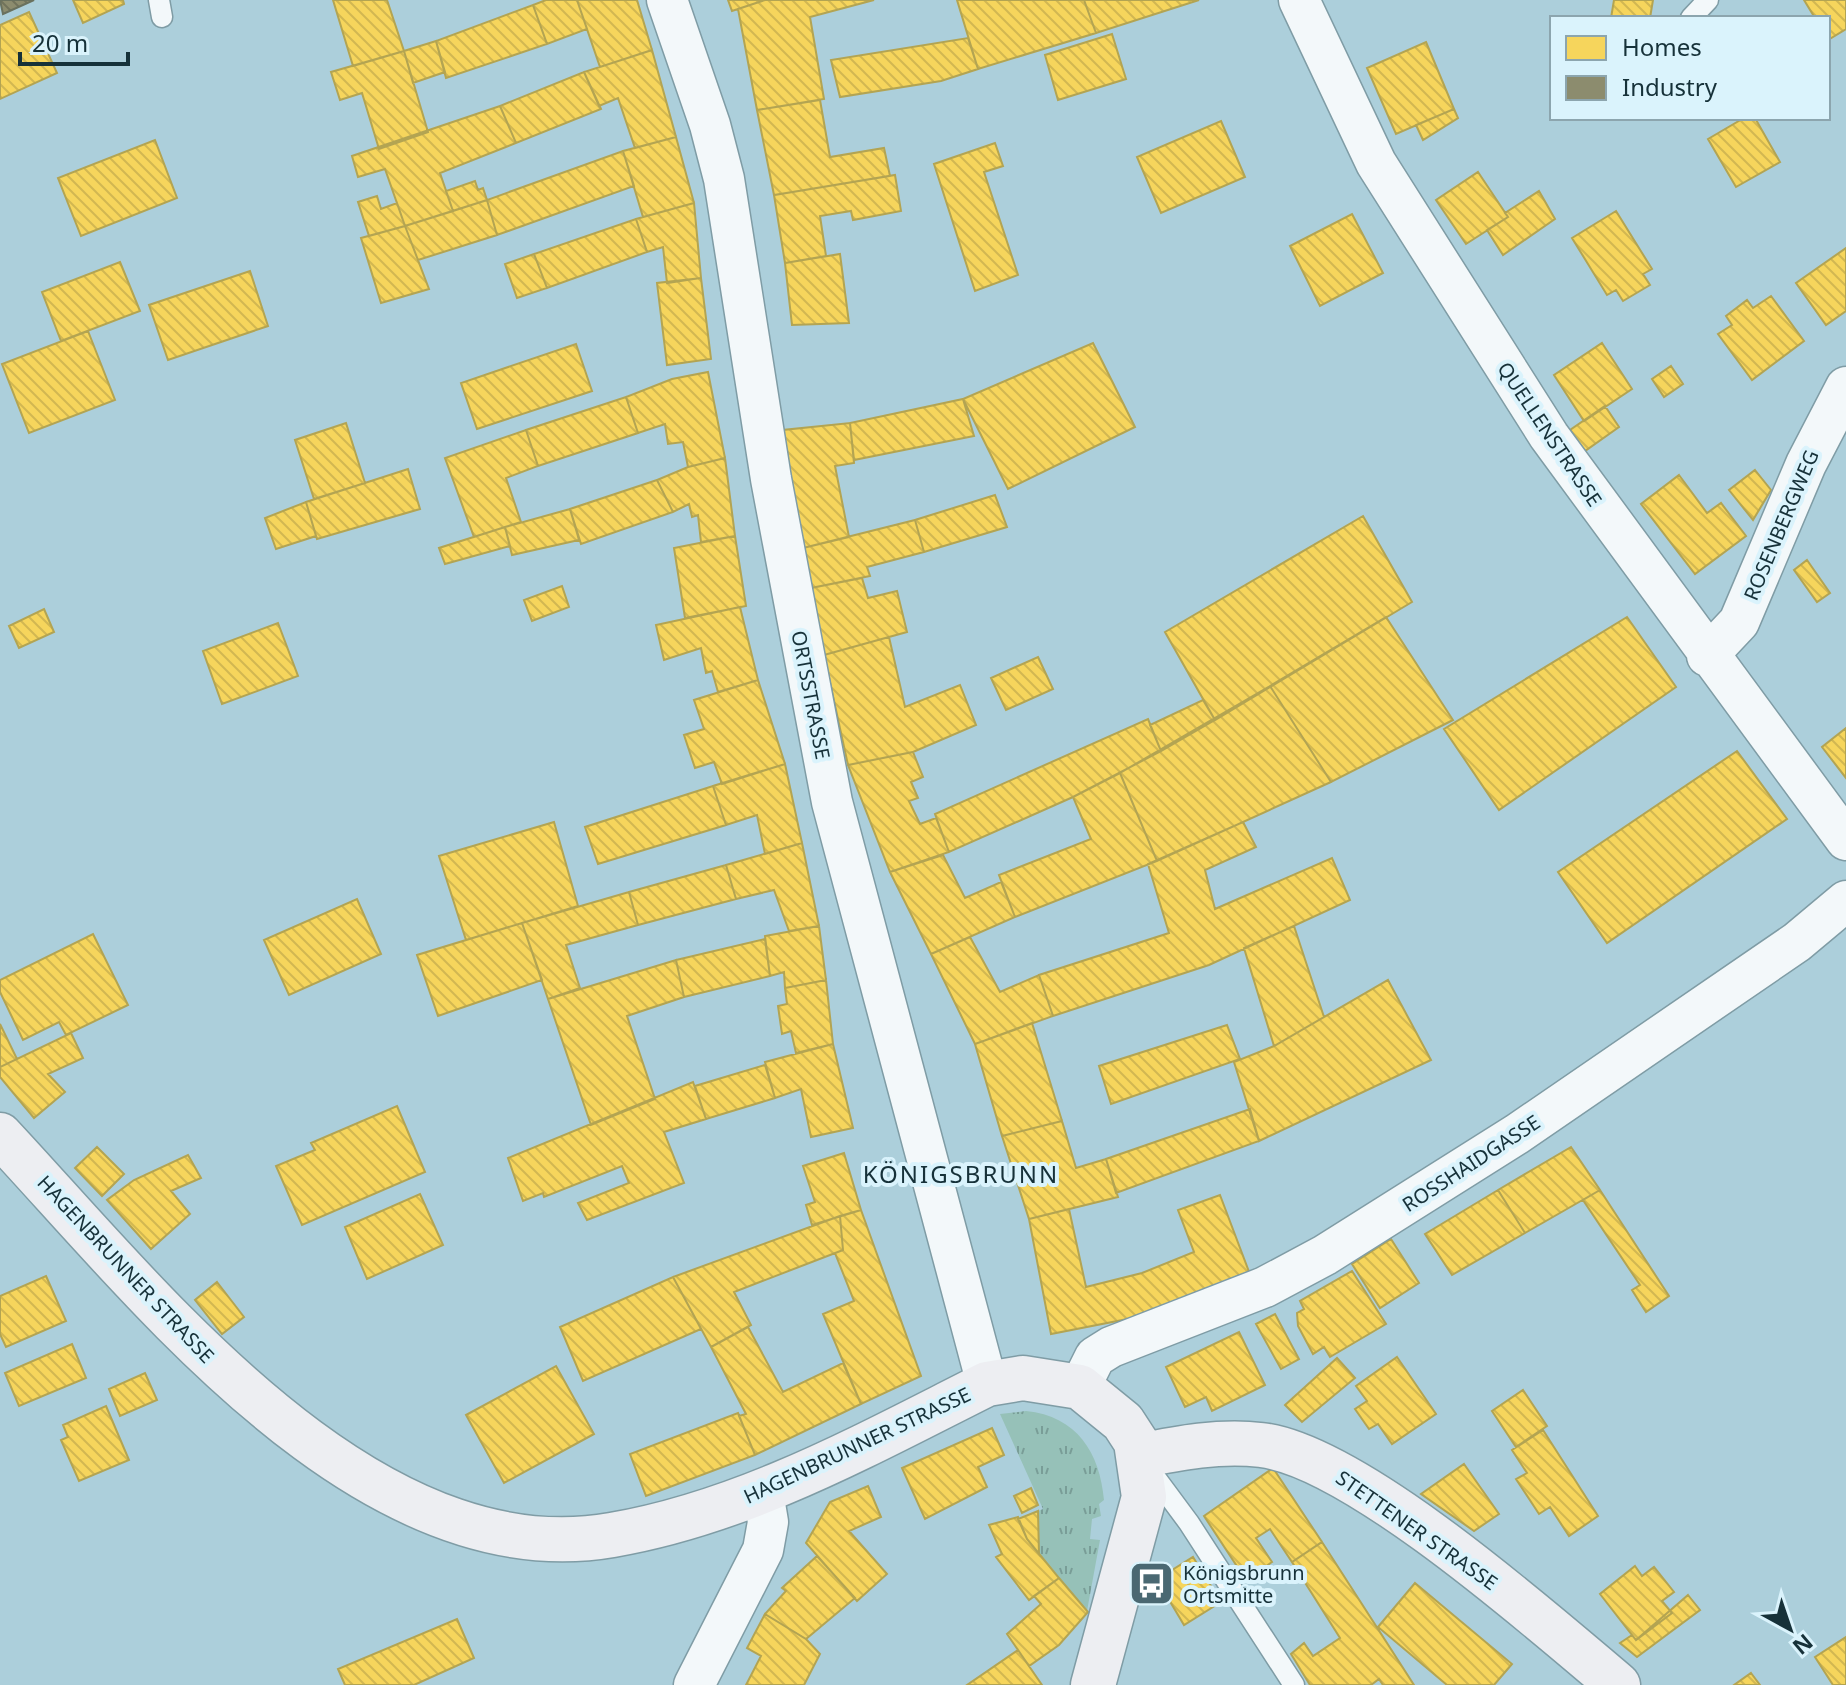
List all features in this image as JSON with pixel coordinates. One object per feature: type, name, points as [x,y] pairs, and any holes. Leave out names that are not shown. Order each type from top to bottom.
[{"type":"street","name":"ORTSSTRASSE","points":[[667,0],[710,125],[724,179],[771,479],[832,802],[987,1384]]},
{"type":"street","name":"QUELLENSTRASSE","points":[[1299,0],[1355,123],[1399,202],[1549,436],[1707,656],[1846,840]]},
{"type":"street","name":"ROSENBERGWEG","points":[[1707,656],[1739,622],[1806,464],[1846,387]]},
{"type":"street","name":"ROSSHAIDGASSE","points":[[1080,1387],[1095,1357],[1111,1347],[1265,1287],[1412,1202],[1797,942],[1846,901]]},
{"type":"street","name":"HAGENBRUNNER STRASSE","points":[[0,1135],[162,1313],[227,1375],[342,1462],[422,1506],[496,1534],[569,1540],[652,1527],[763,1492],[987,1384],[1023,1378],[1080,1387]]},
{"type":"street","points":[[1080,1387],[1123,1422],[1139,1456],[1144,1497],[1093,1685]]},
{"type":"street","name":"STETTENER STRASSE","points":[[1139,1456],[1185,1447],[1263,1445],[1321,1464],[1403,1516],[1475,1569],[1618,1685]]},
{"type":"street","points":[[694,1685],[763,1550],[768,1522],[763,1492]]},
{"type":"lane","points":[[1693,16],[1708,0]]},
{"type":"lane","points":[[1139,1456],[1189,1523],[1294,1685]]},
{"type":"green space","points":[[1026,1411],[1044,1414],[1072,1429],[1091,1453],[1102,1483],[1104,1500],[1099,1504],[1101,1516],[1092,1519],[1090,1539],[1100,1540],[1087,1611],[1039,1554],[1038,1511],[1043,1509],[1000,1414]]},
{"type":"building: Homes","points":[[73,0],[123,0],[124,4],[83,23]]},
{"type":"building: Homes","points":[[333,0],[387,0],[404,51],[353,66]]},
{"type":"building: Homes","points":[[546,0],[577,0],[587,29],[547,44],[533,5]]},
{"type":"building: Homes","points":[[577,0],[637,0],[652,50],[600,67]]},
{"type":"building: Homes","points":[[728,0],[765,0],[732,11]]},
{"type":"building: Homes","points":[[765,0],[874,0],[810,17],[824,99],[757,110],[738,9]]},
{"type":"building: Homes","points":[[957,0],[1084,0],[1096,33],[978,69]]},
{"type":"building: Homes","points":[[1084,0],[1199,0],[1096,33]]},
{"type":"building: Homes","points":[[1614,0],[1653,0],[1650,16],[1611,16]]},
{"type":"building: Homes","points":[[1804,0],[1846,0],[1846,29],[1830,39],[1830,16],[1814,16]]},
{"type":"building: Homes","points":[[533,5],[547,44],[446,78],[436,41]]},
{"type":"building: Homes","points":[[29,12],[57,73],[0,99],[0,25]]},
{"type":"building: Homes","points":[[1112,34],[1126,79],[1058,100],[1045,55]]},
{"type":"building: Homes","points":[[968,38],[978,69],[941,81],[840,97],[831,60]]},
{"type":"building: Homes","points":[[436,41],[445,72],[413,83],[404,51]]},
{"type":"building: Homes","points":[[1426,42],[1454,109],[1396,134],[1367,68]]},
{"type":"building: Homes","points":[[652,50],[676,137],[635,148],[618,98],[599,106],[584,72]]},
{"type":"building: Homes","points":[[404,51],[428,132],[379,149],[362,93],[340,100],[331,72]]},
{"type":"building: Homes","points":[[584,72],[601,109],[516,143],[500,106]]},
{"type":"building: Homes","points":[[820,100],[830,157],[884,148],[890,176],[774,195],[757,110]]},
{"type":"building: Homes","points":[[500,106],[516,143],[440,173],[453,211],[405,226],[385,169],[358,177],[352,156]]},
{"type":"building: Homes","points":[[1454,109],[1458,118],[1423,140],[1416,125]]},
{"type":"building: Homes","points":[[1741,120],[1756,120],[1780,162],[1736,187],[1708,139]]},
{"type":"building: Homes","points":[[1221,121],[1245,177],[1161,213],[1137,157]]},
{"type":"building: Homes","points":[[676,137],[694,203],[643,217],[623,151]]},
{"type":"building: Homes","points":[[155,140],[177,198],[81,236],[58,178]]},
{"type":"building: Homes","points":[[995,143],[1003,166],[984,172],[1018,275],[975,291],[934,164]]},
{"type":"building: Homes","points":[[623,151],[634,186],[497,235],[487,200]]},
{"type":"building: Homes","points":[[1478,172],[1508,217],[1466,244],[1436,200]]},
{"type":"building: Homes","points":[[895,175],[901,211],[853,220],[851,211],[820,216],[826,256],[785,263],[774,195]]},
{"type":"building: Homes","points":[[475,181],[478,190],[483,188],[487,200],[453,211],[446,191]]},
{"type":"building: Homes","points":[[1539,191],[1555,219],[1503,255],[1487,230],[1508,217],[1505,213]]},
{"type":"building: Homes","points":[[377,196],[381,209],[397,203],[405,226],[369,236],[358,202]]},
{"type":"building: Homes","points":[[487,200],[497,235],[418,260],[405,226]]},
{"type":"building: Homes","points":[[694,203],[701,278],[667,283],[663,247],[647,252],[636,219]]},
{"type":"building: Homes","points":[[1616,211],[1652,269],[1643,274],[1650,285],[1623,301],[1616,290],[1607,295],[1572,238]]},
{"type":"building: Homes","points":[[1352,214],[1383,273],[1320,306],[1290,246]]},
{"type":"building: Homes","points":[[636,219],[647,252],[547,288],[534,254]]},
{"type":"building: Homes","points":[[405,226],[429,289],[381,303],[361,238]]},
{"type":"building: Homes","points":[[1846,248],[1846,311],[1826,325],[1796,283]]},
{"type":"building: Homes","points":[[534,254],[547,288],[517,298],[505,264]]},
{"type":"building: Homes","points":[[840,254],[849,323],[792,325],[785,263]]},
{"type":"building: Homes","points":[[120,262],[140,311],[61,341],[42,292]]},
{"type":"building: Homes","points":[[250,271],[268,326],[168,360],[149,305]]},
{"type":"building: Homes","points":[[701,278],[711,359],[667,365],[657,283]]},
{"type":"building: Homes","points":[[1771,296],[1804,341],[1752,380],[1718,334],[1732,325],[1726,316],[1747,300],[1753,308]]},
{"type":"building: Homes","points":[[88,331],[115,400],[29,433],[2,364]]},
{"type":"building: Homes","points":[[1093,343],[1135,427],[1008,489],[963,399]]},
{"type":"building: Homes","points":[[1602,343],[1632,389],[1584,421],[1554,375]]},
{"type":"building: Homes","points":[[576,344],[592,391],[477,429],[461,383]]},
{"type":"building: Homes","points":[[1671,366],[1683,384],[1664,397],[1652,379]]},
{"type":"building: Homes","points":[[708,372],[725,458],[688,467],[683,442],[668,444],[665,424],[638,433],[626,397],[672,379]]},
{"type":"building: Homes","points":[[626,397],[638,433],[538,466],[526,430]]},
{"type":"building: Homes","points":[[963,399],[974,436],[854,460],[850,423]]},
{"type":"building: Homes","points":[[1605,406],[1619,427],[1585,451],[1570,430]]},
{"type":"building: Homes","points":[[346,423],[365,483],[314,499],[295,440]]},
{"type":"building: Homes","points":[[850,423],[854,463],[835,466],[849,537],[803,548],[783,430]]},
{"type":"building: Homes","points":[[526,430],[538,466],[506,478],[521,522],[474,537],[445,458]]},
{"type":"building: Homes","points":[[725,458],[735,536],[701,542],[698,515],[692,517],[689,504],[673,512],[657,480],[688,467]]},
{"type":"building: Homes","points":[[408,469],[420,509],[317,539],[306,502]]},
{"type":"building: Homes","points":[[1755,470],[1771,490],[1753,520],[1729,490]]},
{"type":"building: Homes","points":[[1679,475],[1707,513],[1721,503],[1746,536],[1695,574],[1641,504]]},
{"type":"building: Homes","points":[[657,480],[673,512],[581,544],[570,509]]},
{"type":"building: Homes","points":[[995,495],[1007,527],[924,552],[915,520]]},
{"type":"building: Homes","points":[[306,502],[316,536],[276,549],[265,518]]},
{"type":"building: Homes","points":[[570,509],[579,540],[512,555],[505,527]]},
{"type":"building: Homes","points":[[1363,516],[1412,602],[1215,720],[1165,632]]},
{"type":"building: Homes","points":[[915,520],[924,552],[867,567],[870,576],[811,588],[803,548]]},
{"type":"building: Homes","points":[[505,527],[510,546],[445,564],[439,548]]},
{"type":"building: Homes","points":[[735,536],[746,606],[685,618],[674,548]]},
{"type":"building: Homes","points":[[1807,560],[1830,593],[1817,602],[1794,570]]},
{"type":"building: Homes","points":[[862,578],[868,598],[897,591],[907,632],[824,655],[811,588]]},
{"type":"building: Homes","points":[[562,586],[569,607],[532,621],[524,600]]},
{"type":"building: Homes","points":[[740,607],[758,680],[718,692],[712,671],[706,673],[701,648],[664,660],[656,625]]},
{"type":"building: Homes","points":[[44,609],[54,632],[19,648],[9,626]]},
{"type":"building: Homes","points":[[1386,617],[1453,720],[1331,782],[1270,686]]},
{"type":"building: Homes","points":[[1627,617],[1676,687],[1499,810],[1444,729]]},
{"type":"building: Homes","points":[[278,623],[298,676],[222,704],[203,651]]},
{"type":"building: Homes","points":[[889,637],[905,707],[960,685],[976,725],[913,752],[848,765],[824,655]]},
{"type":"building: Homes","points":[[1038,657],[1053,689],[1006,710],[991,678]]},
{"type":"building: Homes","points":[[758,680],[785,764],[722,784],[714,762],[695,768],[684,735],[704,729],[694,700]]},
{"type":"building: Homes","points":[[1270,686],[1331,782],[1157,861],[1120,773]]},
{"type":"building: Homes","points":[[1203,700],[1215,720],[1161,751],[1150,725]]},
{"type":"building: Homes","points":[[1148,719],[1161,751],[1073,797],[949,852],[935,814]]},
{"type":"building: Homes","points":[[1846,728],[1846,778],[1822,747]]},
{"type":"building: Homes","points":[[1737,751],[1787,819],[1607,943],[1558,872]]},
{"type":"building: Homes","points":[[913,752],[923,777],[911,782],[918,798],[909,801],[920,824],[936,818],[949,852],[890,872],[848,765]]},
{"type":"building: Homes","points":[[785,764],[802,843],[765,854],[757,815],[726,825],[713,786]]},
{"type":"building: Homes","points":[[1120,773],[1157,861],[1015,917],[999,875],[1091,839],[1073,797]]},
{"type":"building: Homes","points":[[713,786],[726,825],[598,864],[585,827]]},
{"type":"building: Homes","points":[[554,822],[578,906],[466,940],[439,856]]},
{"type":"building: Homes","points":[[1243,822],[1256,847],[1205,870],[1215,909],[1332,858],[1350,900],[1209,965],[1053,1016],[1039,975],[1169,933],[1148,864]]},
{"type":"building: Homes","points":[[802,843],[819,926],[789,931],[774,890],[736,899],[726,865]]},
{"type":"building: Homes","points":[[943,855],[965,898],[1001,882],[1015,917],[931,954],[890,872]]},
{"type":"building: Homes","points":[[726,865],[736,899],[638,925],[629,892]]},
{"type":"building: Homes","points":[[629,892],[638,925],[566,945],[580,988],[548,999],[522,923]]},
{"type":"building: Homes","points":[[357,899],[381,954],[289,995],[264,940]]},
{"type":"building: Homes","points":[[522,923],[542,980],[438,1016],[417,955]]},
{"type":"building: Homes","points":[[819,926],[826,980],[785,988],[784,972],[770,976],[765,936]]},
{"type":"building: Homes","points":[[1294,926],[1324,1017],[1274,1046],[1244,948]]},
{"type":"building: Homes","points":[[93,934],[128,1005],[66,1035],[59,1022],[23,1040],[0,992],[0,980]]},
{"type":"building: Homes","points":[[970,937],[1000,992],[1039,975],[1053,1016],[975,1044],[931,954]]},
{"type":"building: Homes","points":[[765,939],[770,976],[684,997],[676,960]]},
{"type":"building: Homes","points":[[676,960],[684,997],[627,1016],[655,1099],[591,1125],[548,999]]},
{"type":"building: Homes","points":[[826,980],[833,1044],[796,1053],[791,1031],[782,1034],[778,1006],[787,1004],[785,988]]},
{"type":"building: Homes","points":[[1388,980],[1431,1060],[1259,1141],[1234,1062],[1274,1046]]},
{"type":"building: Homes","points":[[1032,1023],[1062,1121],[1002,1136],[975,1044]]},
{"type":"building: Homes","points":[[0,1024],[17,1059],[0,1067]]},
{"type":"building: Homes","points":[[1227,1025],[1240,1059],[1111,1104],[1099,1066]]},
{"type":"building: Homes","points":[[71,1033],[83,1058],[48,1074],[65,1092],[34,1118],[0,1077],[0,1067]]},
{"type":"building: Homes","points":[[833,1044],[853,1128],[811,1137],[801,1089],[775,1098],[765,1062]]},
{"type":"building: Homes","points":[[765,1065],[775,1098],[706,1119],[695,1086]]},
{"type":"building: Homes","points":[[693,1082],[706,1119],[664,1132],[684,1183],[587,1220],[578,1203],[629,1183],[622,1166],[544,1197],[543,1193],[523,1201],[508,1158]]},
{"type":"building: Homes","points":[[397,1106],[425,1172],[302,1225],[276,1166],[315,1150],[311,1143]]},
{"type":"building: Homes","points":[[1250,1109],[1259,1141],[1116,1193],[1106,1159]]},
{"type":"building: Homes","points":[[1062,1121],[1076,1168],[1106,1159],[1118,1197],[1029,1219],[1002,1136]]},
{"type":"building: Homes","points":[[97,1147],[124,1174],[102,1196],[75,1168]]},
{"type":"building: Homes","points":[[1571,1147],[1600,1190],[1525,1233],[1498,1190]]},
{"type":"building: Homes","points":[[844,1153],[861,1210],[812,1225],[806,1205],[815,1202],[803,1166]]},
{"type":"building: Homes","points":[[188,1155],[201,1178],[171,1191],[190,1214],[151,1249],[107,1200],[134,1180]]},
{"type":"building: Homes","points":[[1498,1190],[1525,1233],[1452,1275],[1425,1234]]},
{"type":"building: Homes","points":[[1600,1190],[1669,1296],[1646,1312],[1632,1290],[1640,1285],[1583,1200]]},
{"type":"building: Homes","points":[[420,1194],[443,1245],[367,1279],[345,1227]]},
{"type":"building: Homes","points":[[1220,1195],[1251,1277],[1158,1313],[1051,1334],[1029,1219],[1069,1209],[1086,1287],[1142,1273],[1194,1252],[1178,1210]]},
{"type":"building: Homes","points":[[861,1210],[921,1376],[861,1404],[823,1314],[854,1301],[835,1253],[843,1250],[840,1216]]},
{"type":"building: Homes","points":[[840,1216],[843,1250],[734,1292],[751,1325],[711,1347],[673,1277]]},
{"type":"building: Homes","points":[[1391,1239],[1419,1283],[1380,1308],[1352,1264]]},
{"type":"building: Homes","points":[[1352,1271],[1386,1324],[1330,1357],[1324,1347],[1313,1354],[1298,1326],[1297,1313],[1304,1309],[1300,1301]]},
{"type":"building: Homes","points":[[46,1276],[66,1321],[6,1347],[0,1334],[0,1296]]},
{"type":"building: Homes","points":[[673,1277],[701,1329],[583,1381],[560,1327]]},
{"type":"building: Homes","points":[[217,1282],[244,1317],[222,1334],[195,1300]]},
{"type":"building: Homes","points":[[1275,1314],[1299,1359],[1281,1369],[1256,1324]]},
{"type":"building: Homes","points":[[748,1327],[783,1392],[843,1363],[861,1404],[755,1455],[739,1416],[746,1414],[711,1347]]},
{"type":"building: Homes","points":[[1239,1332],[1265,1385],[1212,1411],[1206,1397],[1185,1407],[1166,1367]]},
{"type":"building: Homes","points":[[72,1344],[86,1378],[19,1406],[5,1373]]},
{"type":"building: Homes","points":[[1397,1357],[1436,1414],[1392,1444],[1378,1424],[1369,1429],[1355,1409],[1367,1401],[1356,1386]]},
{"type":"building: Homes","points":[[1337,1358],[1355,1378],[1302,1422],[1285,1405]]},
{"type":"building: Homes","points":[[556,1366],[594,1434],[504,1483],[466,1415]]},
{"type":"building: Homes","points":[[145,1373],[157,1400],[120,1416],[109,1389]]},
{"type":"building: Homes","points":[[1523,1390],[1547,1426],[1516,1447],[1492,1411]]},
{"type":"building: Homes","points":[[106,1406],[129,1460],[79,1481],[61,1440],[68,1437],[63,1425]]},
{"type":"building: Homes","points":[[738,1413],[755,1455],[646,1496],[630,1454]]},
{"type":"building: Homes","points":[[992,1428],[1004,1455],[978,1467],[987,1487],[925,1519],[902,1468]]},
{"type":"building: Homes","points":[[1543,1430],[1598,1516],[1569,1536],[1550,1507],[1539,1514],[1516,1479],[1527,1473],[1512,1450]]},
{"type":"building: Homes","points":[[1464,1464],[1499,1514],[1474,1531],[1421,1494]]},
{"type":"building: Homes","points":[[1273,1468],[1322,1542],[1292,1562],[1270,1529],[1256,1538],[1272,1562],[1246,1580],[1204,1516]]},
{"type":"building: Homes","points":[[868,1486],[881,1517],[849,1531],[887,1574],[857,1601],[806,1543],[830,1502]]},
{"type":"building: Homes","points":[[1031,1488],[1038,1505],[1022,1513],[1014,1496]]},
{"type":"building: Homes","points":[[1038,1511],[1039,1554],[1027,1539],[1018,1519]]},
{"type":"building: Homes","points":[[1018,1517],[1027,1539],[1059,1578],[1029,1600],[996,1557],[1002,1554],[989,1525]]},
{"type":"building: Homes","points":[[1322,1542],[1414,1685],[1383,1685],[1379,1679],[1371,1685],[1310,1685],[1291,1654],[1304,1643],[1313,1656],[1340,1638],[1292,1562]]},
{"type":"building: Homes","points":[[817,1556],[855,1598],[806,1639],[765,1614],[786,1591],[782,1588]]},
{"type":"building: Homes","points":[[1193,1557],[1221,1602],[1184,1625],[1162,1588],[1164,1575]]},
{"type":"building: Homes","points":[[1635,1566],[1642,1576],[1654,1567],[1674,1592],[1662,1601],[1672,1613],[1636,1640],[1600,1594]]},
{"type":"building: Homes","points":[[1059,1578],[1088,1612],[1059,1645],[1029,1666],[1007,1634],[1041,1604],[1034,1596]]},
{"type":"building: Homes","points":[[1415,1583],[1512,1664],[1494,1685],[1447,1685],[1378,1627]]},
{"type":"building: Homes","points":[[1688,1595],[1700,1610],[1637,1657],[1620,1643],[1632,1635],[1636,1640]]},
{"type":"building: Homes","points":[[765,1614],[806,1639],[820,1654],[804,1685],[746,1685],[761,1656],[747,1648]]},
{"type":"building: Homes","points":[[457,1619],[474,1658],[414,1685],[345,1685],[338,1669]]},
{"type":"building: Homes","points":[[1846,1637],[1846,1685],[1833,1685],[1815,1657]]},
{"type":"building: Homes","points":[[1018,1650],[1042,1685],[967,1685]]},
{"type":"building: Homes","points":[[1751,1673],[1760,1685],[1734,1685]]},
{"type":"building: Industry","points":[[0,0],[34,0],[3,14]]},
{"type":"place","name":"Königsbrunn Ortsmitte","points":[[1152,1584]]},
{"type":"district","name":"KÖNIGSBRUNN","points":[[961,1173]]}]
